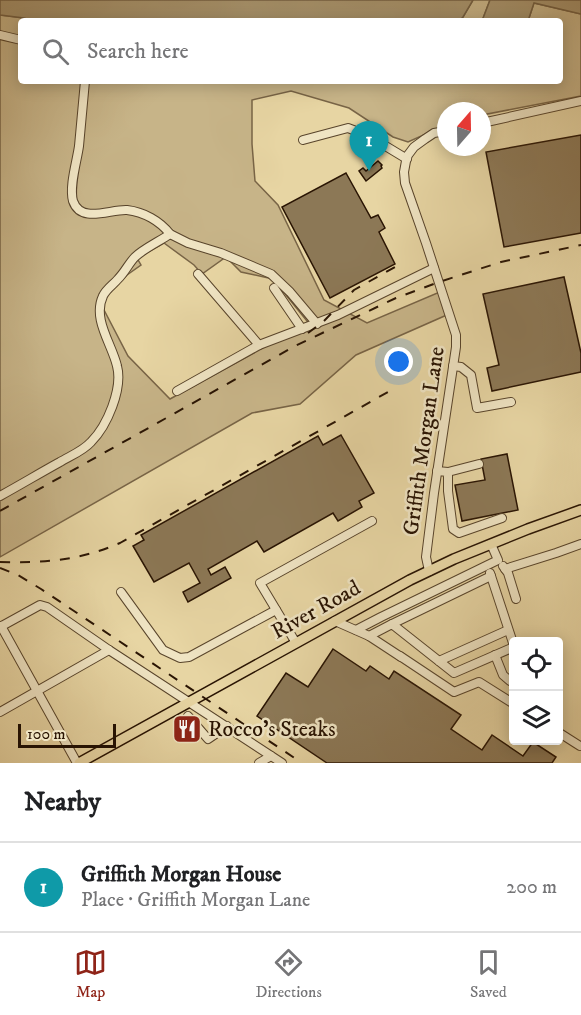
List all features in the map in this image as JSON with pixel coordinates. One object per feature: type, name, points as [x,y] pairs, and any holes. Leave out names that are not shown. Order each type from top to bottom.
[{"type":"main road","name":"River Road","points":[[78,763],[429,571],[545,522],[581,510]]},
{"type":"street","points":[[0,35],[18,39]]},
{"type":"street","points":[[85,84],[72,194],[79,210],[86,214],[124,210],[141,213],[164,226],[170,234],[188,243],[221,253],[271,274],[290,292],[309,326]]},
{"type":"street","points":[[491,121],[581,101]]},
{"type":"street","points":[[303,140],[348,128],[369,136],[407,159],[414,147],[437,132]]},
{"type":"street","name":"Griffith Morgan Lane","points":[[407,159],[404,172],[405,183],[456,335],[426,557],[429,571]]},
{"type":"street","points":[[0,496],[85,448],[97,435],[116,396],[119,376],[117,363],[108,344],[101,320],[100,305],[104,294],[135,257],[170,234]]},
{"type":"street","points":[[177,391],[259,345],[338,315],[434,268]]},
{"type":"street","points":[[198,274],[259,345]]},
{"type":"street","points":[[274,288],[309,326]]},
{"type":"street","points":[[453,366],[461,367],[471,375],[477,408],[511,402]]},
{"type":"street","points":[[437,471],[448,472],[479,464]]},
{"type":"street","points":[[448,472],[453,529],[459,532],[502,518]]},
{"type":"street","points":[[296,643],[260,583],[372,521]]},
{"type":"street","points":[[491,544],[505,569],[516,599]]},
{"type":"street","points":[[505,569],[581,544]]},
{"type":"street","points":[[356,630],[498,560]]},
{"type":"street","points":[[487,566],[510,637]]},
{"type":"street","points":[[369,636],[491,576]]},
{"type":"street","points":[[121,592],[163,650],[180,658],[189,657],[276,610]]},
{"type":"street","points":[[78,763],[1,626],[40,605],[47,607],[282,763]]},
{"type":"street","points":[[335,621],[369,636],[454,692],[478,682],[509,701]]},
{"type":"street","points":[[392,624],[454,673],[509,649]]},
{"type":"street","points":[[439,661],[508,630]]},
{"type":"street","points":[[0,712],[109,650]]},
{"type":"street","points":[[495,655],[503,675],[509,680]]},
{"type":"street","points":[[188,716],[208,739],[226,726]]},
{"type":"street","points":[[563,735],[580,746]]},
{"type":"street","points":[[259,763],[271,756]]},
{"type":"shaded area","points":[[0,0],[473,0],[462,18],[24,18],[0,15]]},
{"type":"shaded area","points":[[473,0],[490,0],[483,18],[463,17]]},
{"type":"shaded area","points":[[490,0],[581,0],[581,14],[534,3],[529,18],[483,18]]},
{"type":"shaded area","points":[[534,3],[581,14],[581,96],[491,113],[491,102],[437,102],[437,129],[408,142],[393,137],[349,108],[291,91],[252,100],[255,181],[278,205],[324,300],[367,323],[442,291],[449,314],[356,355],[300,404],[252,413],[0,557],[0,15],[24,18],[18,18],[18,84],[563,84],[563,18],[529,18]],"holes":[[[164,243],[194,265],[202,274],[226,257],[241,272],[273,279],[309,326],[272,343],[170,399],[128,356],[103,308],[105,297],[127,275],[141,265],[137,258]]]},
{"type":"building","points":[[581,135],[581,233],[504,247],[487,156],[491,156],[491,151]]},
{"type":"building","points":[[378,161],[382,168],[366,181],[359,171],[363,168],[366,171]]},
{"type":"building","points":[[346,173],[371,218],[378,215],[385,228],[379,232],[395,264],[330,298],[282,207]]},
{"type":"building","points":[[564,277],[581,353],[581,372],[492,391],[487,368],[499,365],[483,294]]},
{"type":"building","points":[[341,435],[374,493],[359,501],[362,507],[338,521],[333,513],[264,552],[257,541],[208,569],[211,575],[225,567],[231,578],[188,602],[183,592],[200,583],[189,563],[154,582],[133,546],[144,540],[141,535],[318,436],[323,445]]},
{"type":"building","points":[[507,454],[518,510],[462,521],[455,485],[485,480],[481,459]]},
{"type":"building","points":[[333,649],[366,671],[370,666],[389,679],[394,671],[461,715],[451,729],[482,750],[492,735],[523,756],[531,745],[538,745],[556,757],[552,763],[327,763],[257,716],[286,673],[308,687]]},
{"type":"building","points":[[187,720],[194,734],[187,738],[179,725]]},
{"type":"railway","points":[[0,511],[295,346],[396,298],[501,262],[581,245]]},
{"type":"railway","points":[[308,333],[324,321],[354,290],[395,267]]},
{"type":"railway","points":[[0,562],[61,560],[90,554],[120,543],[395,388]]},
{"type":"railway","points":[[0,568],[18,575],[41,589],[302,763]]},
{"type":"place","name":"Griffith Morgan House","points":[[369,171]]},
{"type":"place","name":"Rocco's Steaks","points":[[187,729]]}]
